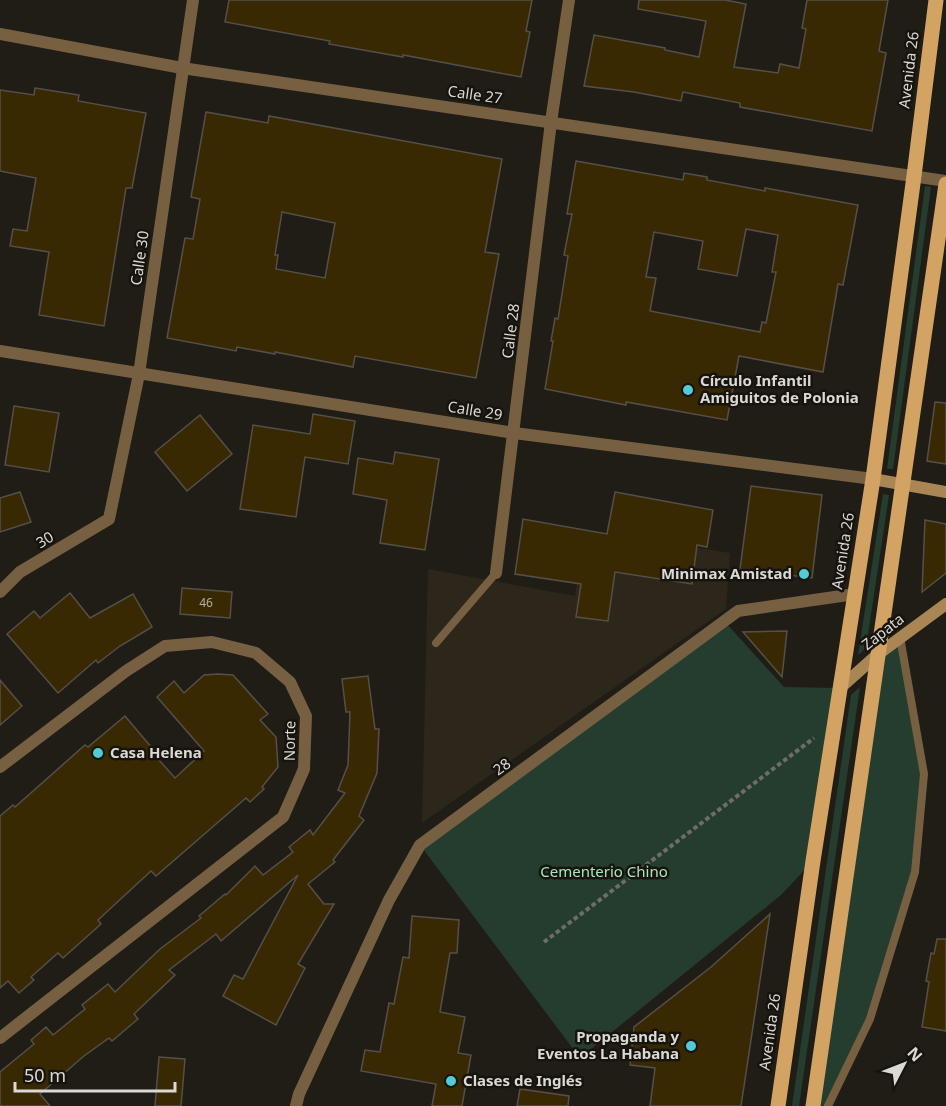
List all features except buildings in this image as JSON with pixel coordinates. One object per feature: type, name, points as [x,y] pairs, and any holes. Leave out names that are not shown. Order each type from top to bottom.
[{"type":"main road","name":"Avenida 26","points":[[778,1106],[813,861],[873,479],[936,0]]},
{"type":"main road","points":[[813,1106],[946,182]]},
{"type":"main road","name":"Calle 29","points":[[873,479],[946,492]]},
{"type":"main road","name":"Zapata","points":[[840,688],[877,655],[946,604]]},
{"type":"street","name":"Calle 30","points":[[110,519],[139,374],[193,0]]},
{"type":"street","name":"Calle 28","points":[[496,573],[551,122],[570,0]]},
{"type":"street","name":"Calle 27","points":[[0,34],[182,68],[946,182]]},
{"type":"street","name":"Calle 29","points":[[0,351],[514,433],[873,479]]},
{"type":"street","name":"30","points":[[0,592],[20,572],[110,519]]},
{"type":"street","name":"28","points":[[296,1106],[299,1094],[389,900],[420,845],[738,611],[855,594]]},
{"type":"street","name":"Norte","points":[[0,766],[126,671],[165,646],[212,642],[256,653],[290,682],[306,716],[304,769],[283,817],[0,1038]]},
{"type":"lane","name":"Calle 28","points":[[436,643],[496,573]]},
{"type":"lane","points":[[828,1106],[870,1019],[915,872],[924,774],[900,637]]},
{"type":"path","points":[[544,942],[835,723]]},
{"type":"shaded area","points":[[585,530],[730,553],[726,609],[422,823],[428,569],[575,596]]},
{"type":"green space","points":[[925,186],[931,187],[893,469],[887,469]]},
{"type":"green space","points":[[883,494],[889,495],[866,648],[858,655]]},
{"type":"green space","name":"Cementerio Chino","points":[[726,623],[784,687],[840,688],[813,861],[781,895],[580,1058],[420,845]]},
{"type":"green space","points":[[900,637],[924,774],[915,872],[870,1019],[828,1106],[813,1106],[877,655]]},
{"type":"green space","points":[[860,687],[799,1106],[792,1106],[851,695]]},
{"type":"place","name":"Círculo Infantil Amiguitos de Polonia","points":[[688,390]]},
{"type":"place","name":"Minimax Amistad","points":[[804,574]]},
{"type":"place","name":"Casa Helena","points":[[98,753]]},
{"type":"place","name":"Propaganda y Eventos La Habana","points":[[691,1046]]},
{"type":"place","name":"Clases de Inglés","points":[[451,1081]]}]
